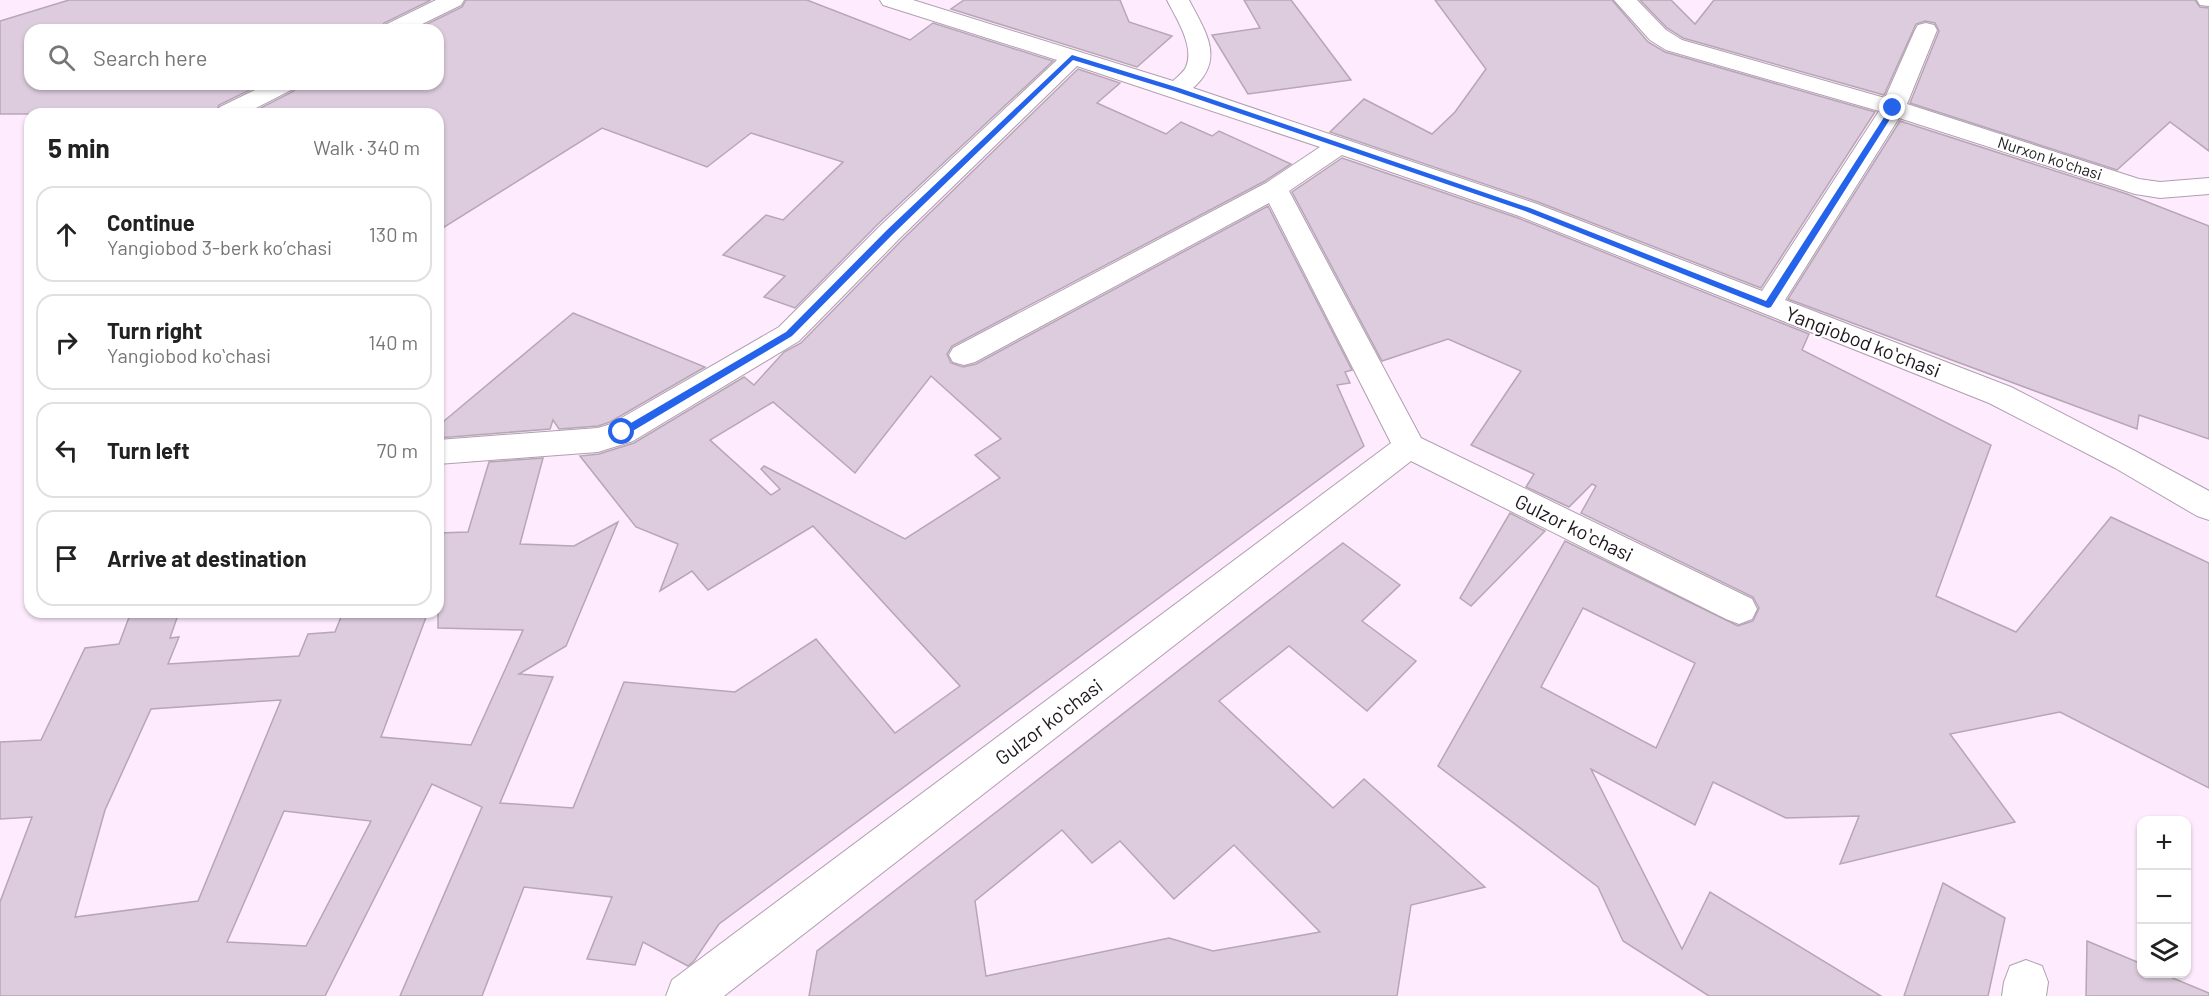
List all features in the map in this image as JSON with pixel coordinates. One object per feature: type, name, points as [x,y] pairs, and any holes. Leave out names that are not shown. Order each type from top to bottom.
[{"type":"street","points":[[405,24],[453,0]]},
{"type":"street","name":"Yangiobod koʻchasi","points":[[891,0],[1177,90],[1528,210],[2000,395],[2126,460],[2209,507]]},
{"type":"street","points":[[1177,90],[1195,72],[1199,60],[1199,47],[1178,0]]},
{"type":"street","name":"Nurxon koʻchasi","points":[[1625,0],[1658,34],[1674,45],[1893,108],[2136,186],[2160,190],[2209,186]]},
{"type":"street","points":[[1768,305],[1893,108],[1926,30]]},
{"type":"street","points":[[444,452],[598,440],[622,432],[789,334],[890,232],[1072,57]]},
{"type":"street","points":[[237,108],[273,90]]},
{"type":"street","points":[[964,355],[1275,189],[1340,145]]},
{"type":"street","points":[[1275,189],[1409,446]]},
{"type":"street","points":[[2182,190],[2209,206]]},
{"type":"street","name":"Gulzor koʻchasi","points":[[688,996],[1409,446],[1739,609]]},
{"type":"building","points":[[69,0],[431,0],[383,24],[24,24],[24,90],[250,90],[219,105],[218,108],[24,108],[24,114],[0,114],[0,21]]},
{"type":"building","points":[[466,0],[807,0],[910,40],[933,23],[1053,61],[878,224],[795,308],[764,297],[785,276],[723,255],[766,215],[783,220],[843,162],[751,133],[707,167],[602,128],[444,227],[444,108],[261,108],[295,90],[444,90],[444,24],[427,24],[462,7]]},
{"type":"building","points":[[964,0],[1120,0],[1129,22],[1172,36],[1137,67],[951,9]]},
{"type":"building","points":[[1244,0],[1291,0],[1351,80],[1248,94],[1212,35],[1260,28]]},
{"type":"building","points":[[1435,0],[1612,0],[1648,42],[1665,52],[1875,112],[1761,288],[1538,202],[1330,132],[1364,99],[1432,134],[1455,112],[1486,69]]},
{"type":"building","points":[[1640,0],[1671,0],[1695,24],[1714,0],[2195,0],[2200,7],[2209,8],[2209,151],[2170,122],[2117,170],[1910,103],[1939,31],[1935,23],[1925,21],[1916,24],[1884,95],[1683,38],[1667,28]]},
{"type":"building","points":[[1078,69],[1120,83],[1097,103],[1166,134],[1181,122],[1212,136],[1219,131],[1291,164],[1265,181],[952,346],[947,354],[951,363],[963,367],[976,364],[1268,206],[1352,370],[1345,372],[1350,383],[1337,385],[1364,446],[719,924],[694,961],[688,966],[643,942],[635,965],[587,959],[612,897],[524,887],[482,996],[400,996],[482,807],[432,784],[325,996],[0,996],[0,902],[32,817],[0,819],[0,742],[41,740],[85,648],[119,644],[129,618],[177,618],[170,638],[179,637],[168,664],[299,656],[308,634],[335,632],[341,618],[426,618],[381,737],[471,745],[523,630],[438,628],[438,618],[444,618],[444,533],[468,532],[489,462],[543,458],[520,544],[574,546],[618,522],[566,646],[519,674],[553,677],[500,803],[573,808],[624,682],[735,692],[816,639],[895,733],[960,686],[813,526],[708,590],[692,571],[660,591],[678,544],[636,527],[580,456],[599,454],[634,443],[744,377],[754,385],[784,352],[801,343],[902,240]],"holes":[[[931,376],[1001,439],[975,455],[1000,478],[905,539],[764,466],[761,469],[780,489],[771,495],[710,440],[773,402],[855,473]],[[281,700],[198,901],[75,917],[105,810],[151,709]],[[284,811],[371,821],[306,946],[227,942]]]},
{"type":"building","points":[[1900,121],[2127,194],[2209,226],[2209,439],[2139,415],[2137,429],[1788,299]]},
{"type":"building","points":[[1342,158],[1518,218],[1809,334],[1802,350],[1991,445],[1936,596],[2016,632],[2111,517],[2209,563],[2209,788],[2060,712],[1950,734],[2015,822],[1840,864],[1859,816],[1786,818],[1713,782],[1695,825],[1591,769],[1682,949],[1710,892],[1881,996],[1709,996],[1623,941],[1598,887],[1438,766],[1565,541],[1738,626],[1753,621],[1759,608],[1753,597],[1581,513],[1596,486],[1592,484],[1569,507],[1526,487],[1534,474],[1471,445],[1521,371],[1448,339],[1382,361],[1292,192]],"holes":[[[1583,608],[1695,663],[1656,748],[1541,687]]]},
{"type":"building","points":[[573,313],[705,367],[610,422],[598,426],[559,429],[553,420],[550,429],[444,438],[444,421]]},
{"type":"building","points":[[1510,513],[1545,531],[1471,606],[1460,598]]},
{"type":"building","points":[[1343,543],[1400,585],[1362,621],[1416,661],[1367,711],[1289,646],[1219,701],[1333,808],[1364,779],[1485,887],[1411,905],[1397,996],[809,996],[817,951]],"holes":[[[1062,830],[1092,863],[1120,841],[1174,899],[1234,845],[1320,932],[1213,951],[1169,938],[986,976],[975,901]]]},
{"type":"building","points":[[1943,883],[2005,918],[1988,996],[1904,996]]},
{"type":"building","points":[[2087,941],[2137,962],[2137,978],[2173,978],[2209,993],[2209,996],[2086,996]]},
{"type":"route","points":[[622,432],[789,334],[890,232],[1072,57],[1177,90],[1528,210],[1768,305],[1893,108]]}]
